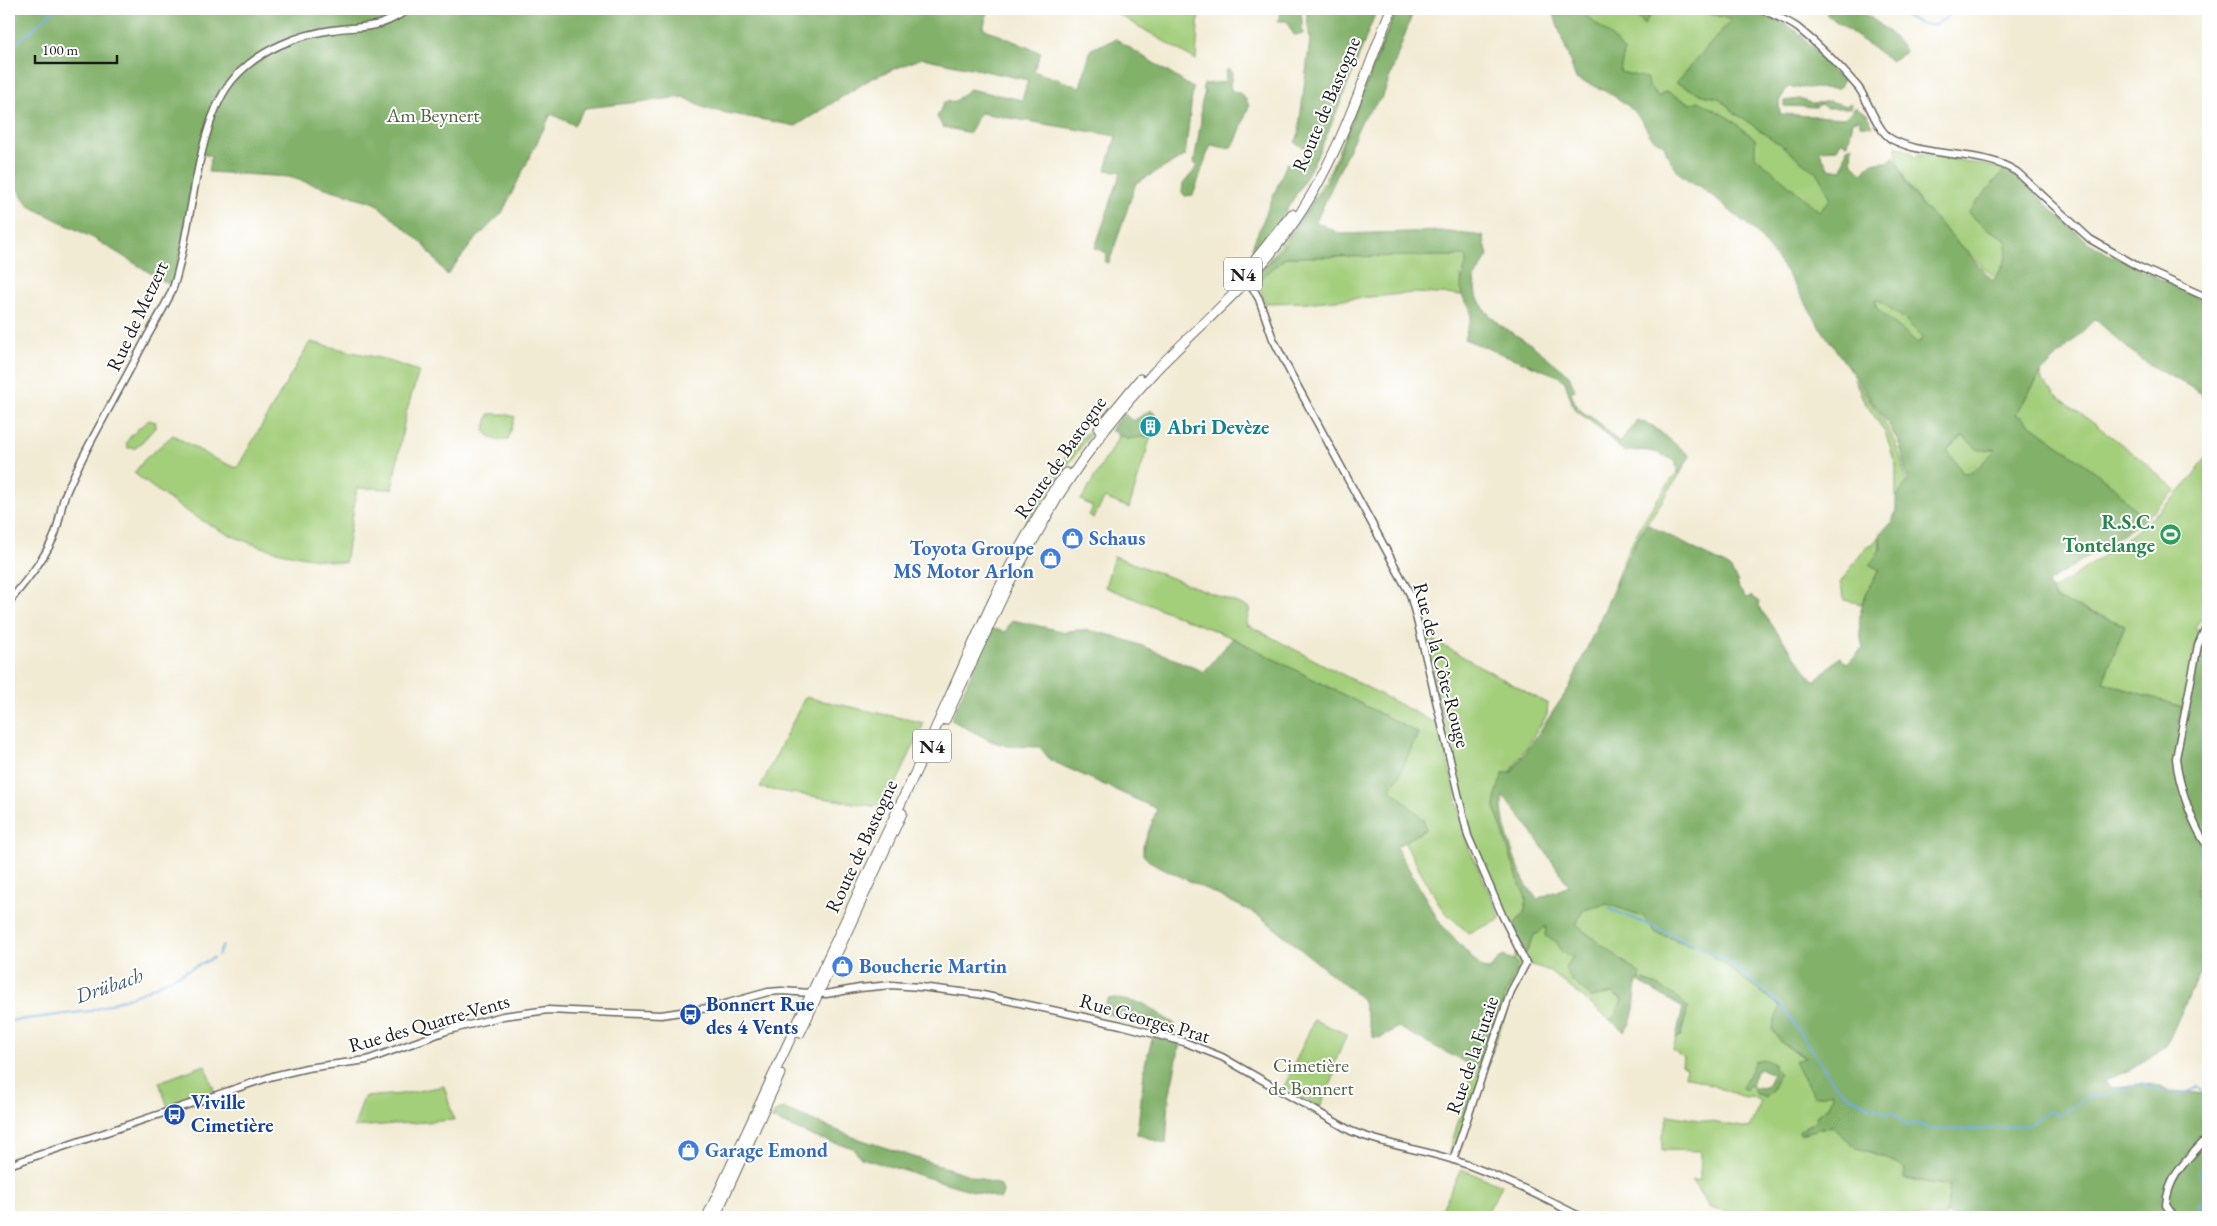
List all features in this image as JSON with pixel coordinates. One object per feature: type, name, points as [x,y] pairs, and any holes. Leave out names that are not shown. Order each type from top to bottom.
[{"type":"main road","name":"Route de Bastogne","points":[[715,1217],[814,994],[1003,579],[1057,491],[1115,408],[1150,369],[1259,257],[1302,200],[1332,145],[1385,9]]},
{"type":"main road","name":"Route de Bastogne","points":[[1057,491],[1154,373],[1247,278],[1288,231],[1323,176],[1344,129],[1391,9]]},
{"type":"main road","name":"Route de Bastogne","points":[[707,1217],[814,994]]},
{"type":"street","name":"Rue de Metzert","points":[[9,602],[35,568],[53,540],[64,498],[87,450],[173,287],[182,256],[202,154],[217,107],[226,88],[235,76],[256,58],[273,48],[295,39],[330,30],[376,26],[408,9]]},
{"type":"street","points":[[1761,9],[1798,29],[1842,70],[1858,88],[1886,135],[1892,140],[1927,150],[2004,163],[2017,172],[2090,239],[2137,266],[2208,298]]},
{"type":"street","name":"Rue de la Côte-Rouge","points":[[1247,278],[1259,299],[1273,338],[1292,376],[1410,594],[1468,836],[1503,918],[1526,963]]},
{"type":"street","points":[[2208,622],[2198,645],[2176,758],[2177,774],[2182,788],[2201,836],[2208,846]]},
{"type":"street","name":"Rue de la Futaie","points":[[1453,1160],[1511,991],[1526,963]]},
{"type":"street","name":"Rue Georges Prat","points":[[814,994],[892,985],[920,987],[978,994],[1152,1032],[1202,1048],[1222,1057],[1351,1132],[1372,1140],[1453,1160],[1540,1196],[1580,1217]]},
{"type":"street","name":"Rue des Quatre-Vents","points":[[9,1165],[136,1124],[240,1086],[306,1068],[367,1060],[446,1031],[503,1016],[548,1010],[661,1016],[714,1007],[768,992],[781,991],[814,994]]},
{"type":"street","points":[[2174,1217],[2166,1205],[2169,1186],[2183,1165],[2208,1137]]},
{"type":"green space","name":"Am Beynert","points":[[9,9],[989,9],[983,28],[1041,53],[1033,71],[1080,87],[1091,49],[1116,39],[1193,88],[1185,156],[1136,183],[1109,263],[1105,262],[1107,253],[1095,248],[1121,172],[1106,170],[1116,136],[980,113],[970,133],[943,127],[937,117],[944,102],[955,101],[969,89],[1022,100],[1028,80],[922,58],[872,78],[796,126],[706,109],[684,97],[585,108],[574,125],[551,114],[502,213],[473,242],[447,275],[424,245],[375,203],[289,177],[208,172],[211,156],[202,154],[173,287],[95,239],[29,206],[11,180],[9,180]]},
{"type":"green space","points":[[1109,9],[1199,9],[1196,60]]},
{"type":"green space","points":[[1282,9],[1301,9],[1303,34],[1294,35],[1286,21],[1278,21]]},
{"type":"green space","points":[[1306,9],[1377,9],[1340,104],[1311,168],[1275,226],[1254,252],[1252,247],[1287,163],[1299,167],[1306,148],[1295,143],[1298,136],[1310,40]]},
{"type":"green space","points":[[1396,9],[1377,61],[1327,183],[1281,249],[1258,274],[1309,207],[1330,171]]},
{"type":"green space","points":[[1397,9],[1414,9],[1383,96],[1362,120],[1316,222],[1340,234],[1441,231],[1483,236],[1488,256],[1474,279],[1476,295],[1485,310],[1500,325],[1532,345],[1569,375],[1575,390],[1571,392],[1577,405],[1583,412],[1603,426],[1619,443],[1637,420],[1653,426],[1690,456],[1680,474],[1677,473],[1676,462],[1662,455],[1651,451],[1624,452],[1598,427],[1574,409],[1565,382],[1558,376],[1464,339],[1471,318],[1470,307],[1464,300],[1461,288],[1466,256],[1286,257],[1258,281],[1258,274],[1281,249],[1327,183]]},
{"type":"green space","points":[[1552,9],[1578,9],[1610,35],[1624,51],[1620,72],[1646,78],[1649,86],[1658,97],[1666,91],[1691,104],[1699,101],[1729,118],[1755,139],[1755,156],[1819,211],[1831,198],[1820,176],[1784,147],[1735,113],[1719,98],[1703,95],[1676,83],[1731,20],[1695,9],[1758,10],[1797,31],[1832,67],[1831,72],[1844,78],[1839,89],[1788,87],[1779,101],[1780,114],[1845,118],[1855,107],[1868,115],[1873,126],[1860,125],[1860,119],[1853,121],[1848,144],[1841,142],[1837,149],[1819,150],[1828,168],[1842,170],[1847,148],[1852,146],[1851,161],[1862,174],[1871,163],[1888,162],[1894,156],[1906,183],[1919,202],[1993,280],[2000,272],[2005,261],[2007,249],[2005,238],[1987,229],[1968,213],[2005,169],[2029,187],[2088,242],[2108,254],[2208,302],[2208,398],[2147,363],[2095,319],[2041,373],[2016,414],[2116,489],[2144,520],[2047,583],[2056,599],[2125,625],[2103,682],[2182,707],[2178,730],[2181,731],[2198,645],[2208,622],[2208,846],[2204,841],[2202,845],[2206,857],[2197,879],[2197,896],[2208,888],[2208,896],[2203,904],[2208,930],[2208,972],[2198,976],[2166,1046],[2132,1069],[2103,1081],[2112,1087],[2155,1084],[2171,1091],[2208,1094],[2207,1217],[1955,1217],[1946,1214],[1950,1186],[1904,1178],[1905,1169],[1885,1157],[1857,1148],[1832,1126],[1800,1134],[1799,1131],[1817,1121],[1815,1118],[1829,1106],[1833,1095],[1831,1092],[1814,1097],[1794,1061],[1806,1058],[1782,1043],[1772,1029],[1780,1006],[1705,950],[1656,933],[1643,916],[1607,904],[1583,910],[1576,925],[1640,974],[1640,982],[1637,981],[1634,1009],[1630,1024],[1624,1031],[1610,1020],[1616,1015],[1622,999],[1613,993],[1591,997],[1572,981],[1565,968],[1573,957],[1562,953],[1556,941],[1545,936],[1546,926],[1538,934],[1535,934],[1526,953],[1512,927],[1524,913],[1527,900],[1519,882],[1495,808],[1496,794],[1503,773],[1512,772],[1569,688],[1628,557],[1647,524],[1729,567],[1737,580],[1739,589],[1746,598],[1751,596],[1759,601],[1758,606],[1814,682],[1840,657],[1847,664],[1863,648],[1860,636],[1860,616],[1868,589],[1879,570],[1870,564],[1881,549],[1880,534],[1893,520],[1896,498],[1908,481],[1900,446],[1890,427],[1824,333],[1785,270],[1756,232],[1700,186],[1687,181],[1669,158],[1664,145],[1651,136],[1641,120],[1628,106],[1603,90],[1576,79]],"holes":[[[1877,299],[1903,318],[1922,337],[1919,344],[1877,309],[1875,300]],[[1963,436],[1978,450],[1996,449],[1973,472],[1963,473],[1947,450]],[[1503,796],[1527,825],[1569,886],[1537,899],[1525,882],[1515,859],[1505,825],[1502,804]]]},
{"type":"green space","points":[[1579,9],[1632,9],[1644,25],[1653,9],[1695,9],[1731,20],[1703,95],[1719,98],[1735,113],[1784,147],[1820,176],[1831,198],[1819,211],[1691,104],[1666,91],[1658,97],[1649,86],[1646,78],[1619,72],[1624,51]]},
{"type":"green space","points":[[1632,9],[1653,9],[1644,25]]},
{"type":"green space","points":[[1831,9],[1851,9],[1866,15],[1896,39],[1906,52],[1891,61],[1826,14]]},
{"type":"green space","points":[[1229,69],[1232,73],[1230,86],[1232,91],[1243,95],[1249,106],[1236,141],[1231,147],[1226,148],[1211,145],[1193,195],[1185,196],[1182,192],[1183,184],[1198,166],[1194,163],[1201,121],[1201,106],[1205,91],[1202,89],[1204,84],[1225,82],[1226,71]]},
{"type":"green space","points":[[1799,99],[1813,104],[1829,101],[1846,106],[1850,103],[1852,104],[1850,108],[1827,108],[1820,104],[1816,107],[1784,106],[1784,101]]},
{"type":"green space","points":[[1896,146],[1913,153],[1912,156],[1916,157],[1918,154],[1926,154],[2005,169],[1987,229],[2005,238],[2007,248],[2001,269],[1995,278],[1950,235],[1919,200],[1907,182],[1899,164]]},
{"type":"green space","points":[[1466,256],[1467,265],[1461,275],[1462,295],[1414,293],[1314,302],[1265,303],[1258,281],[1286,257]]},
{"type":"green space","points":[[1877,298],[1903,318],[1922,337],[1919,345],[1877,309],[1875,300]]},
{"type":"green space","points":[[310,342],[383,359],[419,371],[406,413],[392,489],[357,488],[345,563],[280,552],[242,540],[193,515],[134,473],[145,459],[173,435],[215,459],[237,468]]},
{"type":"green space","points":[[2041,373],[2042,381],[2057,396],[2132,452],[2176,490],[2144,520],[2116,489],[2016,414]]},
{"type":"green space","points":[[1854,379],[1891,434],[1902,463],[1907,497],[1896,498],[1896,466],[1885,432],[1864,401]]},
{"type":"green space","points":[[1151,410],[1154,413],[1159,428],[1151,436],[1127,439],[1122,435],[1118,438],[1116,432],[1110,431],[1123,413],[1133,421]]},
{"type":"green space","points":[[489,414],[504,414],[515,417],[508,440],[501,441],[495,439],[484,431]]},
{"type":"green space","points":[[1100,418],[1065,469],[1020,542],[1017,542],[1018,535],[1052,475],[1070,450]]},
{"type":"green space","points":[[149,420],[156,422],[155,428],[136,448],[128,448],[126,443],[128,439]]},
{"type":"green space","points":[[1122,435],[1127,439],[1151,436],[1129,508],[1105,498],[1093,518],[1089,515],[1093,507],[1081,500],[1118,438]]},
{"type":"green space","points":[[1963,436],[1997,448],[1973,472],[1962,474],[1947,450]]},
{"type":"green space","points":[[2208,455],[2208,610],[2195,627],[2198,632],[2182,707],[2103,682],[2125,625],[2055,599],[2051,591],[2103,556],[2152,518],[2186,485]]},
{"type":"green space","points":[[1677,473],[1680,474],[1638,537],[1615,587],[1614,585],[1633,540],[1657,499]]},
{"type":"green space","points":[[1880,534],[1879,570],[1861,604],[1845,600],[1840,583],[1866,547],[1874,543]]},
{"type":"green space","points":[[1114,556],[1250,608],[1246,624],[1439,725],[1468,846],[1498,911],[1500,920],[1468,933],[1442,909],[1404,842],[1425,830],[1424,820],[1390,788],[1398,777],[1418,733],[1233,638],[1105,587]]},
{"type":"green space","points":[[1012,620],[1066,632],[1079,630],[1115,636],[1204,672],[1233,638],[1418,733],[1398,778],[1390,788],[1424,820],[1426,829],[1396,847],[1440,923],[1482,968],[1489,969],[1503,956],[1514,960],[1517,967],[1479,1060],[1472,1066],[1398,1027],[1381,1038],[1373,1037],[1362,999],[1266,921],[1252,912],[1149,861],[1143,855],[1143,846],[1157,809],[1050,760],[1040,747],[1007,746],[991,741],[951,720],[991,628],[1005,632]]},
{"type":"green space","points":[[1424,635],[1548,704],[1547,715],[1510,773],[1503,773],[1495,808],[1519,882],[1527,900],[1524,913],[1512,927],[1474,845],[1457,784]]},
{"type":"green space","points":[[805,697],[924,723],[885,808],[760,788]]},
{"type":"green space","points":[[1607,904],[1644,916],[1656,933],[1705,950],[1780,1006],[1772,1029],[1782,1043],[1806,1059],[1794,1061],[1833,1095],[1829,1106],[1815,1118],[1817,1121],[1799,1131],[1832,1126],[1857,1148],[1885,1157],[1906,1169],[1904,1179],[1950,1186],[1945,1217],[1763,1217],[1752,1209],[1735,1214],[1710,1208],[1692,1181],[1700,1180],[1701,1151],[1662,1150],[1662,1135],[1668,1115],[1749,1128],[1761,1101],[1750,1096],[1738,1095],[1684,1075],[1686,1069],[1682,1065],[1683,1057],[1673,1050],[1676,1038],[1681,1036],[1688,1008],[1674,995],[1662,988],[1644,980],[1643,984],[1640,982],[1640,974],[1576,925],[1583,910]],"holes":[[[1755,1061],[1779,1072],[1765,1098],[1755,1093],[1753,1086],[1749,1085]]]},
{"type":"green space","points":[[1546,925],[1556,941],[1573,957],[1591,997],[1614,993],[1622,1000],[1616,1015],[1610,1020],[1550,971],[1526,963],[1520,973],[1455,1156],[1448,1154],[1465,1101],[1472,1066],[1479,1060],[1517,967],[1514,960],[1516,953],[1526,953],[1535,933]]},
{"type":"green space","points":[[1644,980],[1679,999],[1688,1008],[1680,1036],[1676,1038],[1683,1008],[1643,984]]},
{"type":"green space","points":[[1115,998],[1144,1004],[1175,1024],[1175,1033],[1100,1012],[1108,999]]},
{"type":"green space","name":"Cimetière de Bonnert","points":[[1314,1020],[1347,1034],[1333,1067],[1337,1069],[1320,1107],[1284,1087]]},
{"type":"green space","points":[[1153,1036],[1180,1044],[1169,1098],[1166,1144],[1137,1134],[1145,1064]]},
{"type":"green space","points":[[1763,1059],[1774,1064],[1774,1069],[1779,1072],[1773,1089],[1765,1098],[1755,1093],[1754,1090],[1758,1087],[1767,1086],[1773,1074],[1761,1069],[1756,1071],[1752,1082],[1753,1086],[1749,1085],[1746,1090],[1742,1088],[1755,1061]]},
{"type":"green space","points":[[205,1065],[214,1090],[168,1107],[159,1082]]},
{"type":"green space","points":[[444,1086],[454,1120],[354,1127],[364,1097],[402,1094]]},
{"type":"green space","points":[[783,1108],[853,1137],[1000,1185],[1003,1190],[1002,1195],[1000,1199],[861,1158],[853,1148],[817,1138],[772,1119],[775,1112]]},
{"type":"green space","points":[[1461,1169],[1502,1185],[1485,1217],[1438,1217]]},
{"type":"waterway","points":[[9,48],[55,9]]},
{"type":"waterway","points":[[1891,9],[1921,24],[1936,25],[1957,9]]},
{"type":"waterway","points":[[1610,909],[1667,932],[1728,961],[1781,1005],[1836,1086],[1851,1097],[1888,1114],[1894,1113],[1906,1125],[1919,1124],[1926,1128],[1957,1130],[2029,1125],[2049,1111],[2058,1116],[2088,1096],[2107,1096],[2111,1093]]},
{"type":"waterway","points":[[218,955],[223,945]]},
{"type":"waterway","name":"Drübach","points":[[9,1021],[91,1011],[141,993],[213,958]]},
{"type":"waterway","points":[[2115,1088],[2126,1090],[2143,1084],[2181,1095],[2198,1087],[2208,1096]]},
{"type":"waterway","points":[[2197,1217],[2204,1189],[2200,1173],[2208,1161]]},
{"type":"place","name":"Abri Devèze","points":[[1151,427]]},
{"type":"place","name":"R.S.C. Tontelange","points":[[2171,534]]},
{"type":"place","name":"Schaus","points":[[1073,538]]},
{"type":"place","name":"Toyota Groupe MS Motor Arlon","points":[[1050,559]]},
{"type":"place","name":"Boucherie Martin","points":[[843,966]]},
{"type":"place","name":"Bonnert Rue des 4 Vents","points":[[690,1015]]},
{"type":"place","name":"Viville Cimetière","points":[[175,1114]]},
{"type":"place","name":"Garage Emond","points":[[689,1150]]}]
